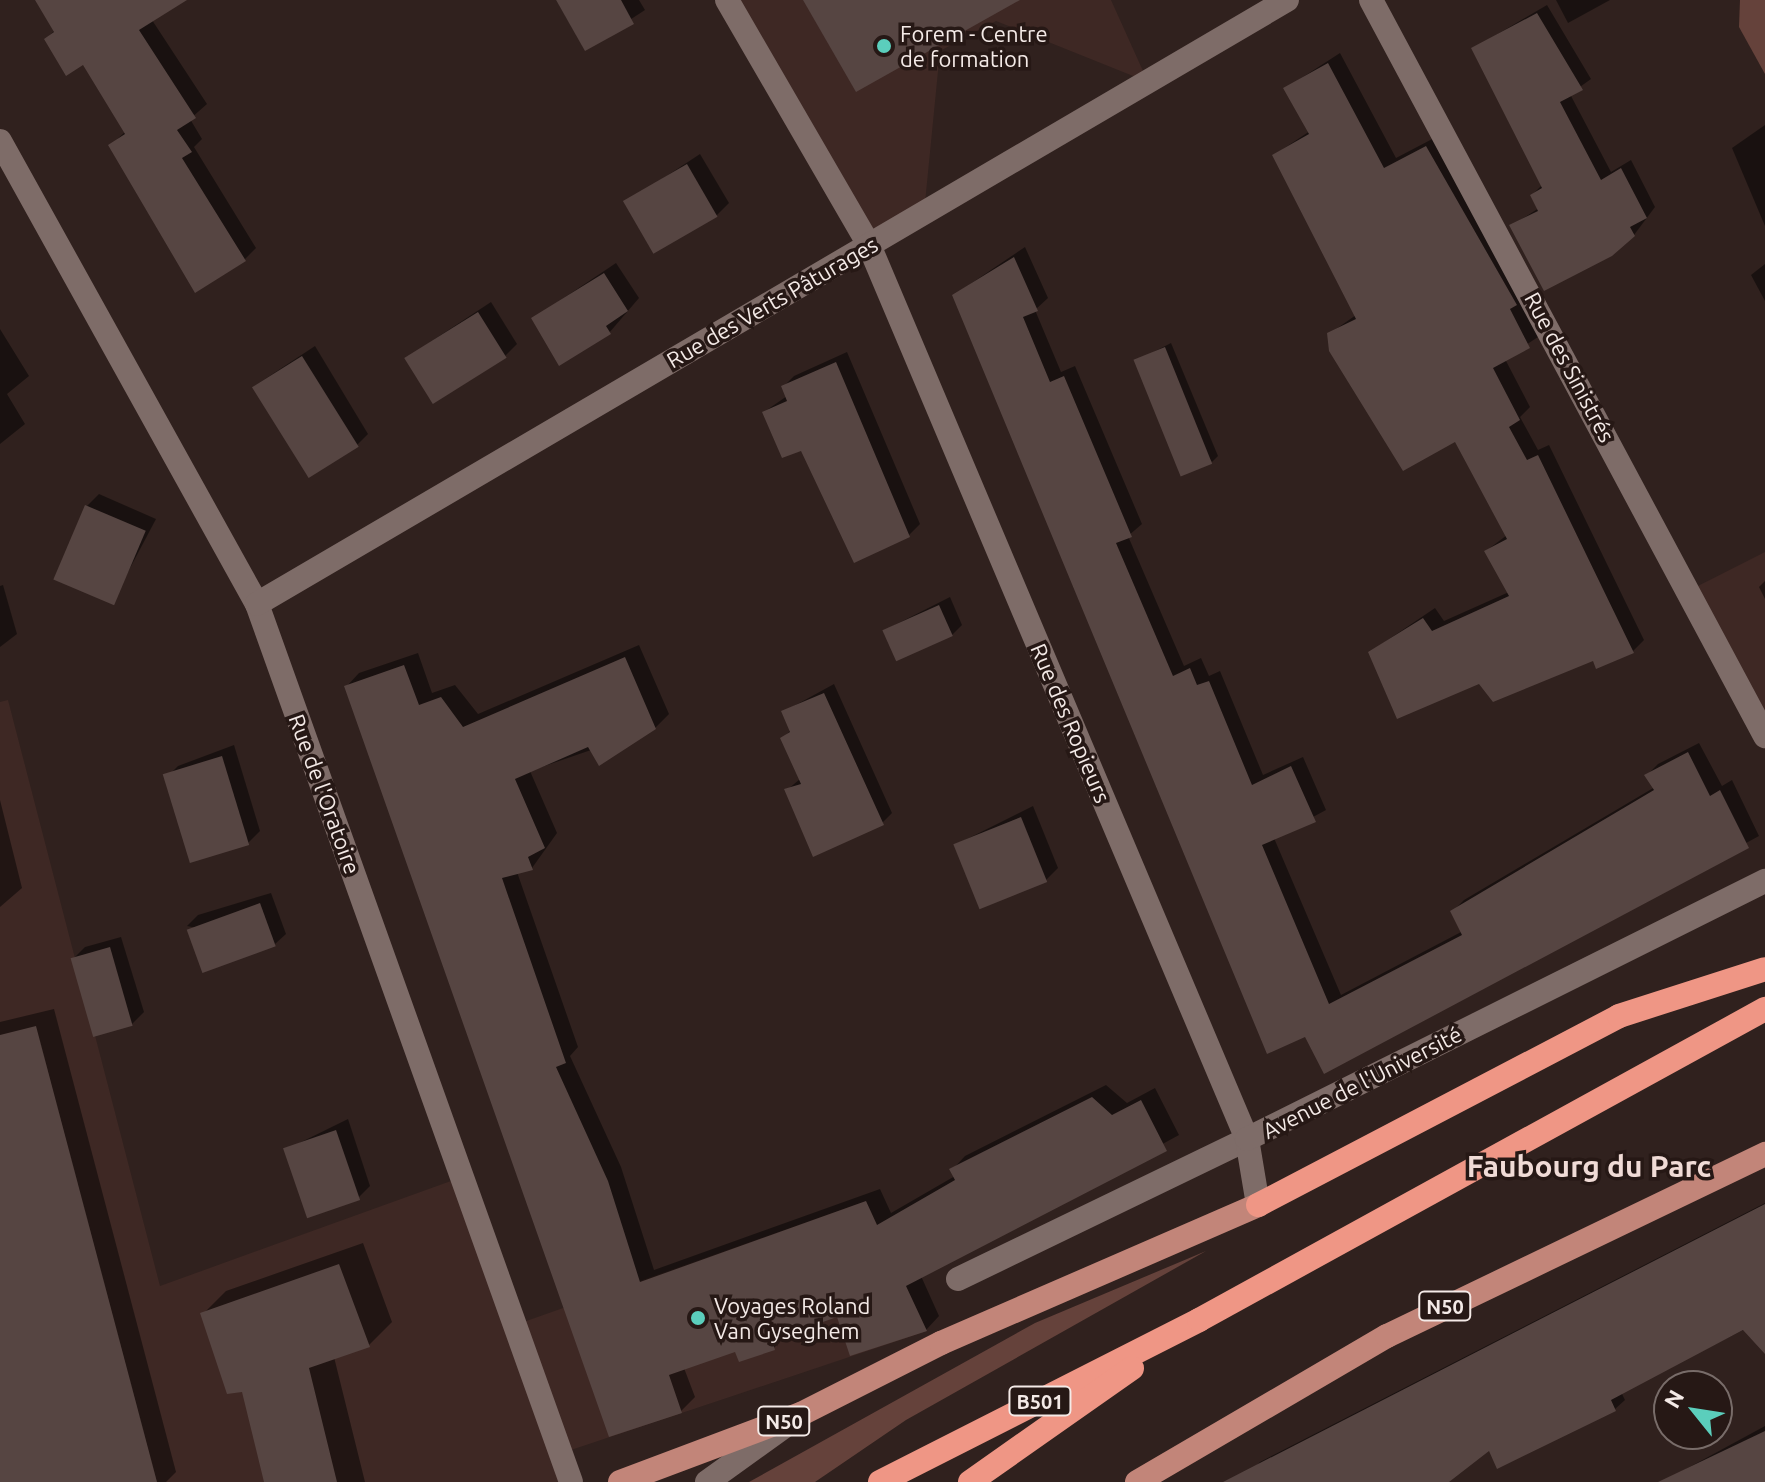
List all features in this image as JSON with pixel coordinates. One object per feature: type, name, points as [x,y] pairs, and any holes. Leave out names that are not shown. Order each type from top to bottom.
[{"type":"highway","name":"N50","points":[[1258,1205],[1619,1016],[1765,969]]},
{"type":"highway","name":"B501","points":[[880,1482],[1199,1320],[1765,1009]]},
{"type":"highway","name":"B501","points":[[970,1482],[1199,1320]]},
{"type":"main road","name":"N50","points":[[1137,1482],[1387,1336],[1765,1154]]},
{"type":"main road","name":"N50","points":[[620,1482],[801,1414],[941,1343],[1258,1205]]},
{"type":"street","name":"Rue des Ropieurs","points":[[727,0],[869,245],[1247,1139],[1258,1205]]},
{"type":"street","name":"Rue des Verts Pâturages","points":[[257,604],[1287,0]]},
{"type":"street","name":"Rue des Sinistrés","points":[[1371,0],[1765,736]]},
{"type":"street","name":"Rue de l'Oratoire","points":[[0,141],[257,604],[571,1482]]},
{"type":"street","name":"Avenue de l'Université","points":[[958,1279],[1765,881]]},
{"type":"street","points":[[707,1482],[801,1414]]},
{"type":"shaded area","points":[[727,0],[1111,0],[1148,82],[996,21],[940,51],[924,213],[869,245]]},
{"type":"shaded area","points":[[1740,0],[1765,0],[1765,74],[1739,27]]},
{"type":"shaded area","points":[[1765,552],[1765,736],[1690,590]]},
{"type":"shaded area","points":[[8,700],[160,1286],[462,1177],[515,1325],[866,1201],[927,1331],[562,1453],[571,1482],[0,1482],[0,702]]},
{"type":"shaded area","points":[[1206,1251],[906,1420],[815,1482],[749,1482],[1035,1323]]},
{"type":"building","points":[[35,0],[187,0],[139,30],[196,118],[177,130],[192,152],[182,158],[246,261],[195,293],[108,145],[125,134],[83,65],[66,76],[44,39],[54,32]]},
{"type":"building","points":[[556,0],[621,0],[634,24],[585,51]]},
{"type":"building","name":"Forem - Centre de formation","points":[[803,0],[1020,0],[856,92]]},
{"type":"building","points":[[1537,13],[1583,90],[1560,102],[1601,180],[1621,168],[1647,218],[1630,227],[1635,236],[1612,256],[1544,291],[1509,225],[1538,211],[1530,195],[1542,188],[1471,48]]},
{"type":"building","points":[[1328,63],[1384,168],[1426,146],[1517,305],[1510,309],[1530,348],[1493,368],[1520,420],[1509,427],[1527,460],[1538,455],[1634,653],[1596,669],[1593,661],[1493,702],[1479,684],[1397,719],[1368,652],[1423,618],[1432,631],[1509,596],[1484,551],[1507,539],[1455,442],[1403,471],[1329,351],[1327,333],[1356,319],[1272,155],[1309,134],[1283,88]]},
{"type":"building","points":[[687,164],[718,217],[653,254],[623,201]]},
{"type":"building","points":[[1014,257],[1038,311],[1023,317],[1050,382],[1064,376],[1132,537],[1116,543],[1173,676],[1190,668],[1197,685],[1209,681],[1252,785],[1291,766],[1316,822],[1262,845],[1329,1004],[1462,935],[1450,911],[1654,790],[1644,775],[1688,752],[1710,796],[1720,790],[1749,848],[1324,1074],[1305,1037],[1267,1054],[952,295]]},
{"type":"building","points":[[604,273],[628,311],[606,326],[611,334],[559,366],[531,318]]},
{"type":"building","points":[[478,312],[507,358],[433,404],[404,358]]},
{"type":"building","points":[[1165,347],[1212,464],[1181,477],[1133,360]]},
{"type":"building","points":[[302,356],[359,447],[309,478],[252,387]]},
{"type":"building","points":[[836,362],[910,537],[854,563],[801,451],[782,458],[762,412],[787,401],[781,386]]},
{"type":"building","points":[[85,505],[146,531],[114,605],[53,580]]},
{"type":"building","points":[[939,605],[953,636],[896,661],[882,630]]},
{"type":"building","points":[[625,657],[656,729],[599,766],[588,747],[515,779],[545,848],[528,857],[533,870],[502,878],[566,1063],[556,1067],[608,1181],[640,1282],[866,1201],[877,1225],[955,1180],[949,1169],[1092,1097],[1112,1115],[1141,1100],[1167,1151],[906,1286],[927,1331],[850,1356],[837,1317],[772,1340],[775,1350],[739,1362],[735,1352],[669,1375],[682,1413],[609,1437],[344,686],[404,665],[419,705],[441,697],[463,727]]},
{"type":"building","points":[[824,693],[884,825],[813,857],[784,789],[801,784],[780,738],[790,732],[781,711]]},
{"type":"building","points":[[222,756],[249,845],[190,863],[163,774]]},
{"type":"building","points":[[1021,817],[1047,882],[980,909],[953,844]]},
{"type":"building","points":[[260,903],[276,946],[202,973],[187,930]]},
{"type":"building","points":[[110,947],[133,1026],[93,1037],[71,958]]},
{"type":"building","points":[[36,1026],[157,1482],[0,1482],[0,1035]]},
{"type":"building","points":[[336,1130],[360,1200],[307,1218],[283,1148]]},
{"type":"building","points":[[1765,1204],[1765,1354],[1743,1330],[1668,1370],[1653,1370],[1653,1378],[1611,1400],[1616,1411],[1497,1469],[1489,1451],[1449,1482],[1223,1482]]},
{"type":"building","points":[[339,1264],[370,1347],[309,1368],[337,1482],[264,1482],[242,1392],[227,1394],[200,1313]]},
{"type":"building","points":[[1765,1431],[1765,1482],[1658,1482],[1725,1450],[1733,1450],[1733,1446]]},
{"type":"place","name":"Forem - Centre de formation","points":[[884,46]]},
{"type":"place","name":"Voyages Roland Van Gyseghem","points":[[698,1318]]},
{"type":"district","name":"Faubourg du Parc","points":[[1589,1166]]}]
